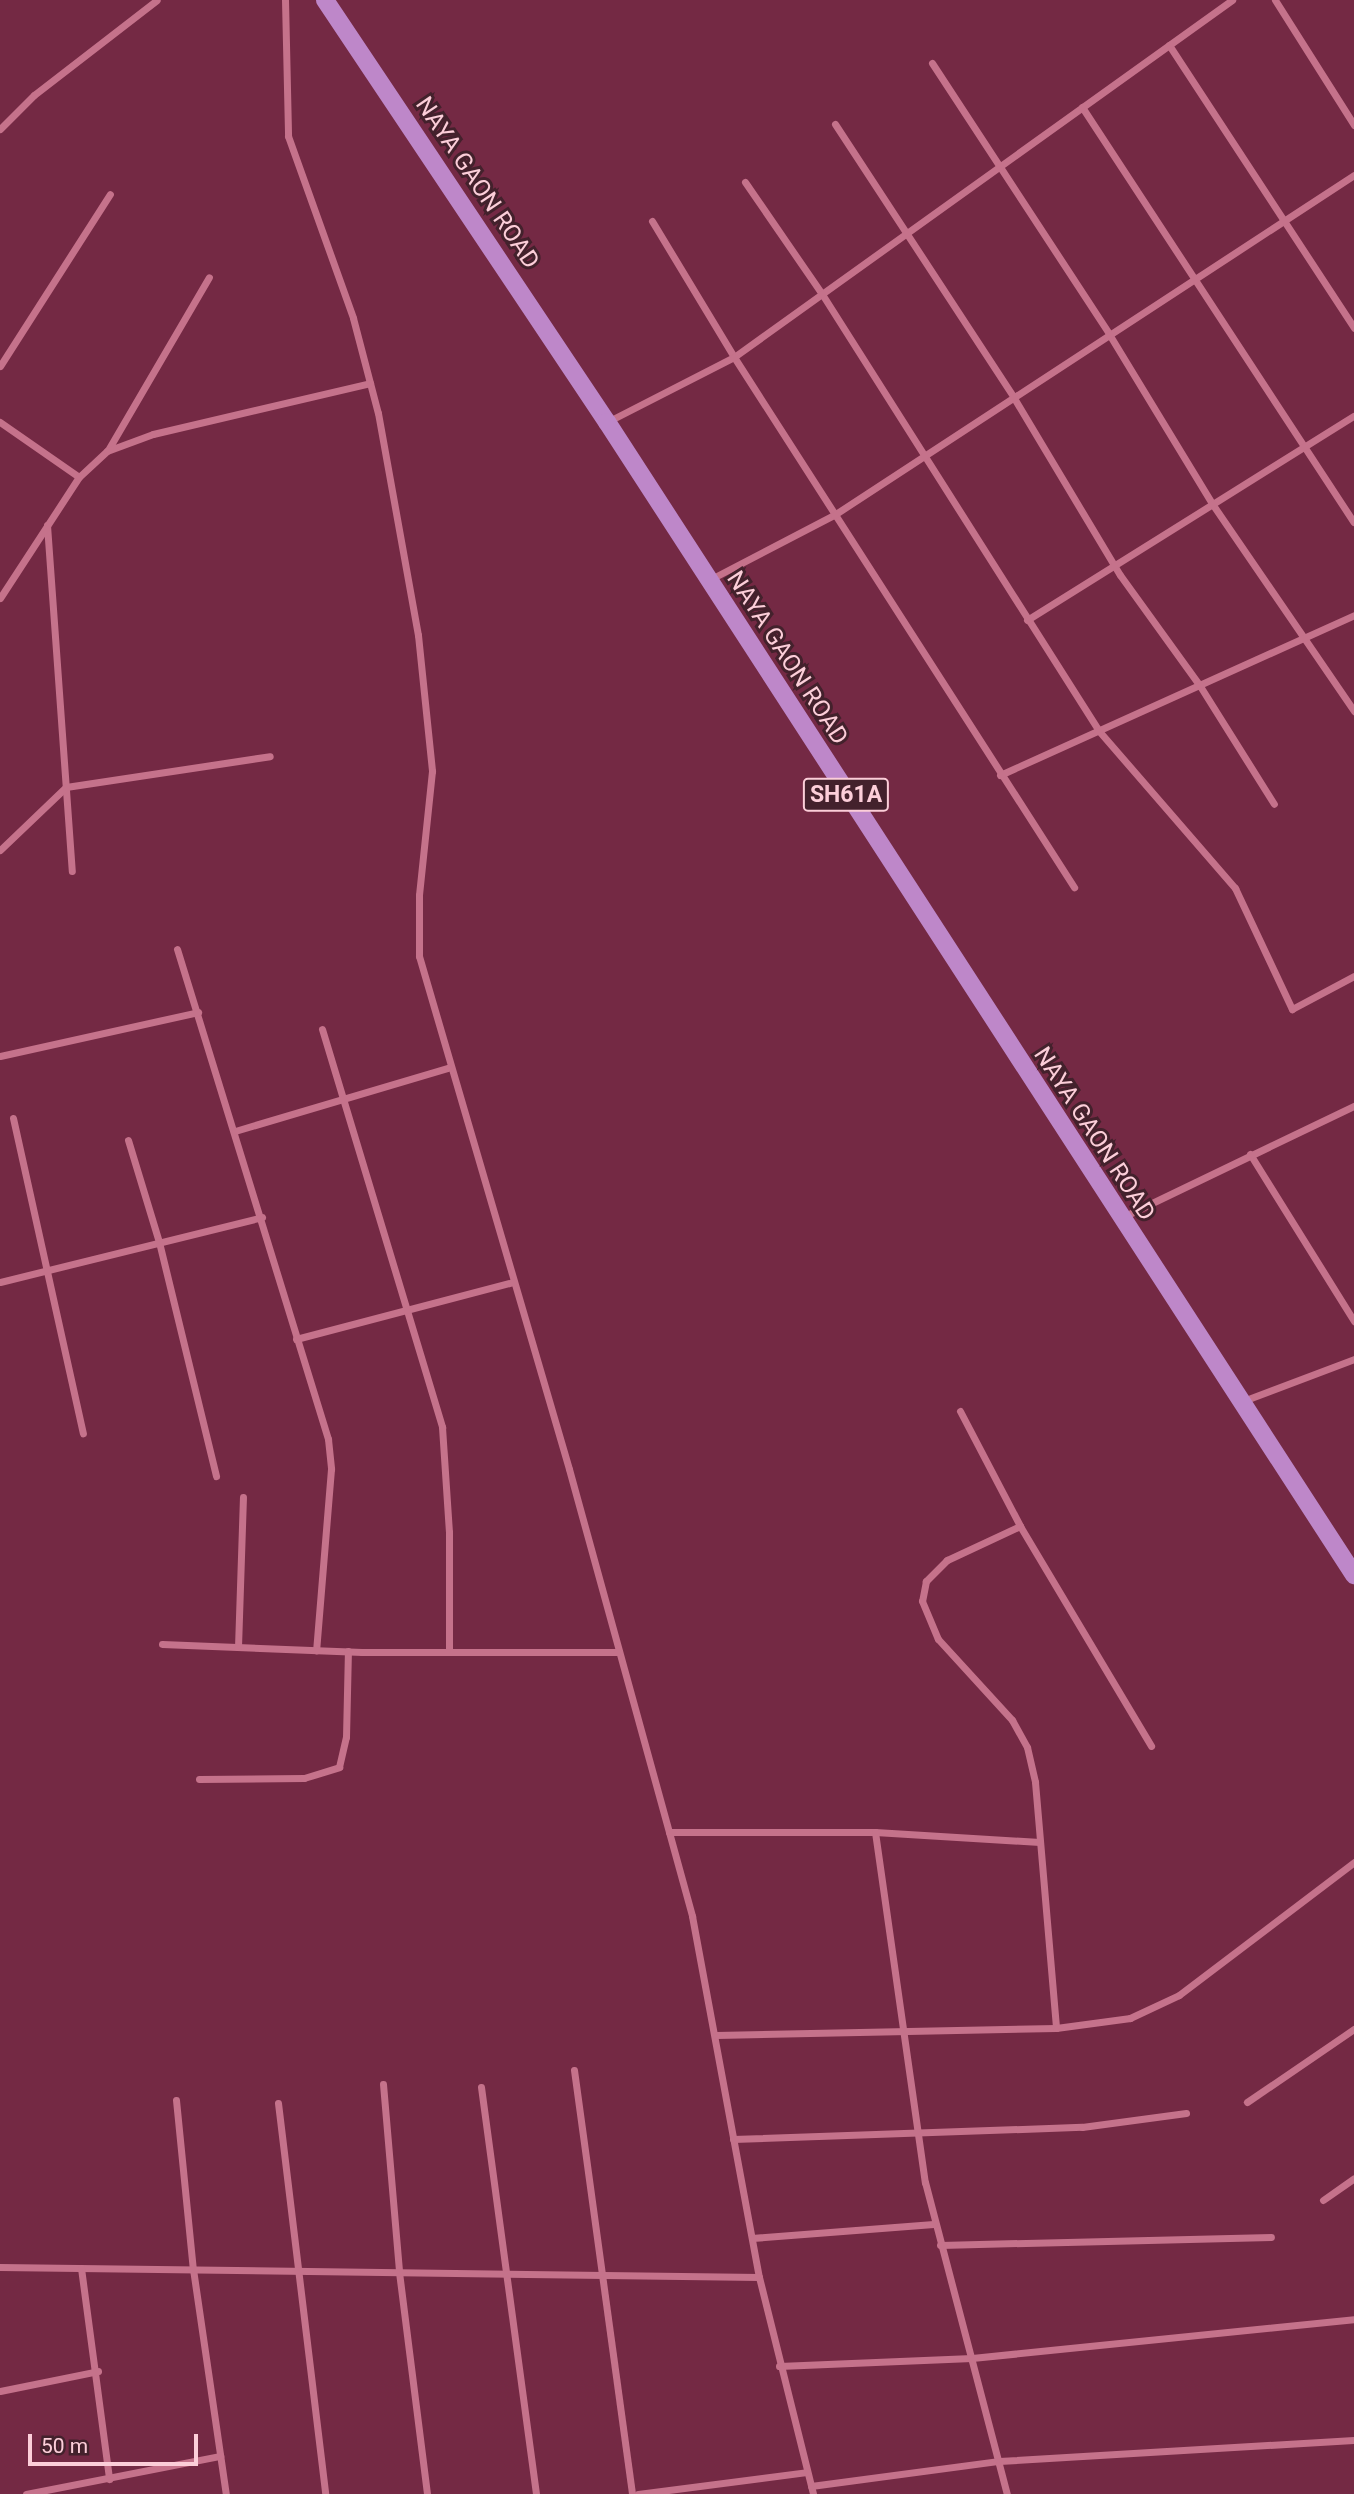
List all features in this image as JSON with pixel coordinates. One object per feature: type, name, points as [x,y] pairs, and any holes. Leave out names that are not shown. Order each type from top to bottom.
[{"type":"main road","name":"NAYA GAON ROAD","points":[[325,0],[607,422],[1120,1219],[1354,1575]]},
{"type":"street","points":[[0,129],[34,95],[157,0]]},
{"type":"street","points":[[285,0],[288,136],[353,318],[370,383],[418,635],[432,771],[419,895],[419,956],[448,1068],[513,1282],[670,1832],[707,1981],[759,2277],[812,2490],[999,2461],[1354,2440]]},
{"type":"street","points":[[607,422],[734,357],[1232,0]]},
{"type":"street","points":[[1275,0],[1354,125]]},
{"type":"street","points":[[1168,46],[1354,328]]},
{"type":"street","points":[[932,63],[1109,334],[1213,505],[1354,711]]},
{"type":"street","points":[[1082,107],[1354,522]]},
{"type":"street","points":[[835,124],[1014,398],[1115,566],[1200,686],[1274,804]]},
{"type":"street","points":[[708,580],[834,515],[1354,175]]},
{"type":"street","points":[[745,182],[822,294],[922,459],[1099,731],[1235,888],[1292,1009],[1354,976]]},
{"type":"street","points":[[0,366],[110,194]]},
{"type":"street","points":[[652,221],[834,515],[1074,887]]},
{"type":"street","points":[[0,598],[79,477],[107,451],[209,277]]},
{"type":"street","points":[[107,451],[153,434],[370,383]]},
{"type":"street","points":[[1027,620],[1354,416]]},
{"type":"street","points":[[0,422],[79,477]]},
{"type":"street","points":[[47,524],[72,871]]},
{"type":"street","points":[[1000,775],[1306,639],[1354,615]]},
{"type":"street","points":[[0,850],[66,787],[270,756]]},
{"type":"street","points":[[177,949],[262,1217],[296,1339],[328,1439],[331,1469],[316,1650]]},
{"type":"street","points":[[0,1056],[198,1012]]},
{"type":"street","points":[[322,1029],[442,1427],[447,1469],[449,1652]]},
{"type":"street","points":[[235,1131],[448,1068]]},
{"type":"street","points":[[1120,1219],[1354,1105]]},
{"type":"street","points":[[13,1118],[49,1270],[83,1433]]},
{"type":"street","points":[[128,1140],[159,1242],[216,1476]]},
{"type":"street","points":[[1250,1154],[1354,1321]]},
{"type":"street","points":[[0,1282],[262,1217]]},
{"type":"street","points":[[296,1339],[513,1282]]},
{"type":"street","points":[[1240,1402],[1354,1359]]},
{"type":"street","points":[[960,1411],[1020,1526],[1151,1746]]},
{"type":"street","points":[[238,1647],[243,1497]]},
{"type":"street","points":[[1020,1526],[947,1559],[926,1581],[922,1601],[929,1625],[1012,1720],[1027,1747],[1035,1782],[1056,2028]]},
{"type":"street","points":[[162,1644],[348,1651],[619,1652]]},
{"type":"street","points":[[199,1779],[304,1778],[339,1767],[346,1737],[348,1651]]},
{"type":"street","points":[[670,1832],[875,1832],[1040,1842]]},
{"type":"street","points":[[875,1832],[933,2224],[972,2358],[1007,2494]]},
{"type":"street","points":[[716,2035],[904,2029],[1056,2028],[1130,2018],[1178,1995],[1354,1862]]},
{"type":"street","points":[[1247,2102],[1354,2029]]},
{"type":"street","points":[[574,2070],[605,2274],[632,2494]]},
{"type":"street","points":[[383,2084],[399,2272],[427,2494]]},
{"type":"street","points":[[481,2087],[504,2273],[536,2494]]},
{"type":"street","points":[[176,2100],[193,2269],[226,2494]]},
{"type":"street","points":[[278,2103],[325,2494]]},
{"type":"street","points":[[733,2139],[919,2136],[1104,2125],[1186,2113]]},
{"type":"street","points":[[1323,2200],[1354,2178]]},
{"type":"street","points":[[752,2238],[933,2224]]},
{"type":"street","points":[[940,2245],[1271,2237]]},
{"type":"street","points":[[0,2267],[759,2277]]},
{"type":"street","points":[[81,2268],[98,2371],[109,2479]]},
{"type":"street","points":[[779,2366],[972,2358],[1354,2319]]},
{"type":"street","points":[[0,2391],[98,2371]]},
{"type":"street","points":[[26,2494],[220,2456]]},
{"type":"street","points":[[638,2494],[807,2472]]}]
